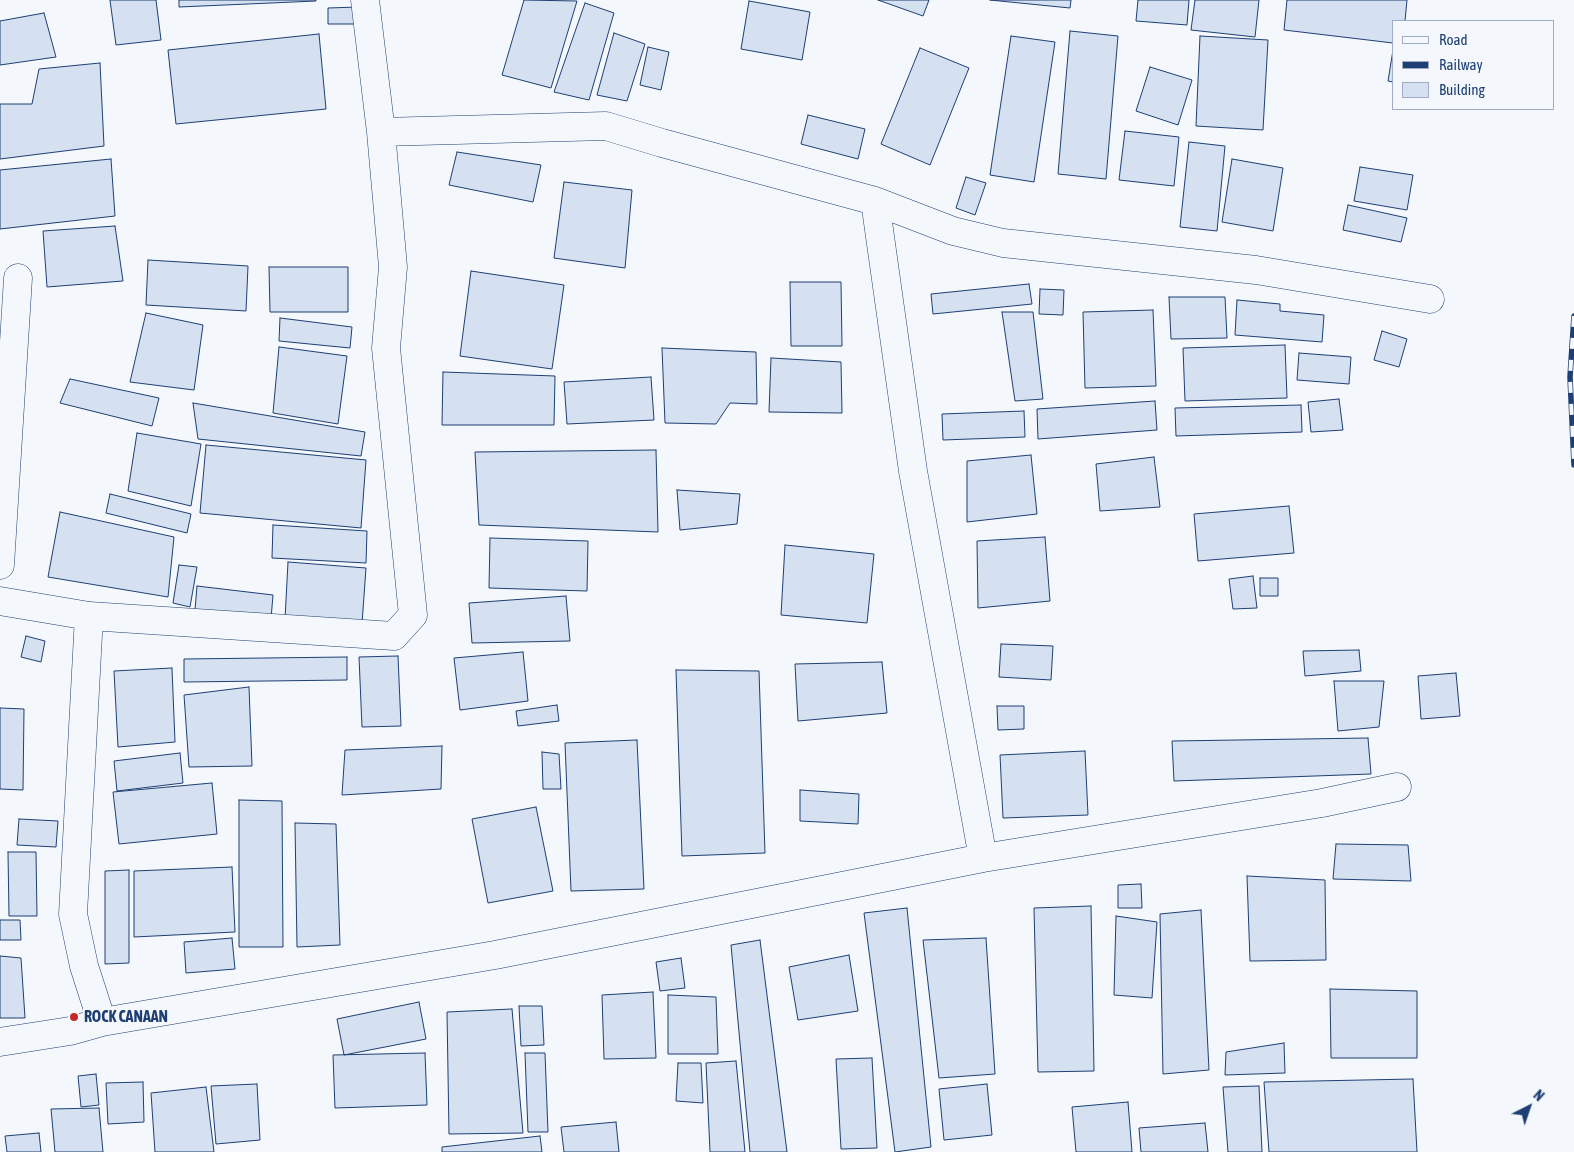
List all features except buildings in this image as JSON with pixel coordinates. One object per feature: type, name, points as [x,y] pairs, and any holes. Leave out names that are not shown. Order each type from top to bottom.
[{"type":"street","points":[[0,601],[89,616],[394,636],[413,615],[386,348],[393,267],[381,132],[365,0]]},
{"type":"street","points":[[381,132],[606,126],[875,201],[953,232],[1003,243],[1256,270],[1430,299]]},
{"type":"street","points":[[875,201],[913,471],[983,858]]},
{"type":"street","points":[[0,565],[18,278]]},
{"type":"street","points":[[89,616],[73,914],[84,966],[102,1022]]},
{"type":"street","points":[[0,1042],[70,1031],[102,1022],[495,955],[983,858],[1322,803],[1397,787]]},
{"type":"railway","points":[[1574,316],[1570,377],[1574,465]]},
{"type":"place","name":"ROCK CANAAN","points":[[74,1017]]}]
